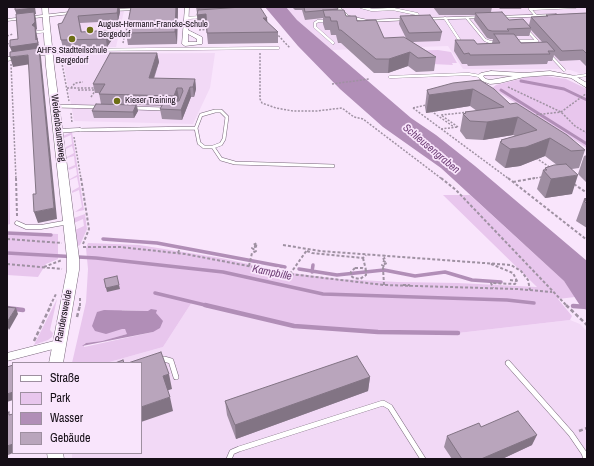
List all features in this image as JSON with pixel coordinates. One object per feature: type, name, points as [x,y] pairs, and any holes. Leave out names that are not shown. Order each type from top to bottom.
[{"type":"street","name":"Weidenbaumsweg","points":[[45,7],[53,53],[55,106],[71,251]]},
{"type":"street","points":[[186,31],[200,38],[200,43],[185,46],[187,7]]},
{"type":"street","points":[[338,7],[347,17],[368,21],[468,18],[495,15],[564,15]]},
{"type":"street","points":[[106,11],[148,8]]},
{"type":"street","points":[[7,20],[83,12]]},
{"type":"street","points":[[7,59],[53,53]]},
{"type":"street","points":[[524,75],[490,82],[484,80],[480,76],[491,73],[524,75],[550,73],[573,77],[587,86]]},
{"type":"street","points":[[488,90],[490,82]]},
{"type":"street","points":[[58,131],[80,130]]},
{"type":"street","name":"Randersweide","points":[[56,362],[67,271],[71,251]]},
{"type":"street","points":[[7,357],[58,344]]},
{"type":"lane","points":[[360,7],[372,10],[394,9],[417,14],[420,19]]},
{"type":"lane","points":[[526,7],[536,16]]},
{"type":"lane","points":[[530,9],[575,7]]},
{"type":"lane","points":[[515,16],[519,21]]},
{"type":"lane","points":[[186,18],[206,17]]},
{"type":"lane","points":[[444,18],[460,41]]},
{"type":"lane","points":[[468,18],[487,41],[501,42]]},
{"type":"lane","points":[[346,20],[358,19]]},
{"type":"lane","points":[[333,43],[315,27],[315,23],[318,21],[334,21]]},
{"type":"lane","points":[[524,26],[542,46]]},
{"type":"lane","points":[[37,32],[48,31]]},
{"type":"lane","points":[[515,42],[537,41]]},
{"type":"lane","points":[[53,53],[72,50],[122,50],[185,46],[278,48]]},
{"type":"lane","points":[[546,51],[564,70]]},
{"type":"lane","points":[[390,77],[468,74],[480,76]]},
{"type":"lane","points":[[573,77],[587,75]]},
{"type":"lane","points":[[55,106],[102,108]]},
{"type":"lane","points":[[131,108],[170,109]]},
{"type":"lane","points":[[221,111],[227,117],[224,139],[220,144],[213,147],[204,147],[199,143],[196,128],[201,115],[204,113],[221,111]]},
{"type":"lane","points":[[80,130],[196,128]]},
{"type":"lane","points":[[213,147],[221,160],[235,163],[333,166]]},
{"type":"lane","points":[[17,223],[26,227],[41,227],[69,222]]},
{"type":"lane","points":[[153,362],[164,359],[171,361],[176,376]]},
{"type":"lane","points":[[508,363],[571,434],[584,453],[586,459]]},
{"type":"lane","points":[[229,459],[232,452],[239,449],[383,403],[390,407],[423,459]]},
{"type":"path","points":[[122,50],[126,28],[131,28]]},
{"type":"path","points":[[186,31],[209,29]]},
{"type":"path","points":[[275,32],[290,48]]},
{"type":"path","points":[[7,36],[13,34]]},
{"type":"path","points":[[274,37],[279,37]]},
{"type":"path","points":[[7,43],[9,46],[13,46]]},
{"type":"path","points":[[260,48],[260,99],[262,103],[276,108],[293,111],[317,111],[342,108],[354,117],[363,119],[456,190],[552,292],[587,325]]},
{"type":"path","points":[[43,267],[71,251],[89,229],[67,88],[60,55],[53,53]]},
{"type":"path","points":[[12,72],[17,223]]},
{"type":"path","points":[[332,84],[369,79]]},
{"type":"path","points":[[500,81],[504,85],[561,112],[575,126],[587,133]]},
{"type":"path","points":[[71,88],[75,82],[83,82]]},
{"type":"path","points":[[67,88],[96,88]]},
{"type":"path","points":[[78,90],[96,88]]},
{"type":"path","points":[[91,97],[96,88]]},
{"type":"path","points":[[527,116],[561,112],[587,93]]},
{"type":"path","points":[[430,104],[413,108],[513,182],[587,240]]},
{"type":"path","points":[[424,105],[454,127]]},
{"type":"path","points":[[458,127],[441,115],[468,111],[474,115]]},
{"type":"path","points":[[441,129],[465,126]]},
{"type":"path","points":[[534,157],[554,170]]},
{"type":"path","points":[[513,182],[548,176]]},
{"type":"path","points":[[571,182],[587,193]]},
{"type":"path","points":[[7,239],[56,244],[71,251]]},
{"type":"path","points":[[249,266],[252,253],[256,251],[252,248],[258,246],[253,245],[257,243]]},
{"type":"path","points":[[283,245],[308,250],[512,265],[521,271],[528,280],[530,290]]},
{"type":"path","points":[[86,247],[126,248],[178,253],[252,267]]},
{"type":"path","points":[[178,253],[180,248]]},
{"type":"path","points":[[308,250],[312,253],[364,258]]},
{"type":"path","points":[[290,274],[308,250]]},
{"type":"path","points":[[7,264],[67,271],[71,251]]},
{"type":"path","points":[[364,258],[367,255]]},
{"type":"path","points":[[384,256],[386,257],[382,260],[387,263],[382,265],[385,267],[384,285]]},
{"type":"path","points":[[356,281],[366,274],[364,258]]},
{"type":"path","points":[[490,263],[493,266],[513,272],[517,281]]},
{"type":"path","points":[[243,265],[290,274],[384,285],[407,286]]},
{"type":"path","points":[[356,281],[351,276],[351,272],[355,268],[362,268],[366,270]]},
{"type":"path","points":[[510,280],[517,281]]},
{"type":"path","points":[[493,289],[492,283],[515,284],[517,281]]},
{"type":"path","points":[[403,285],[410,285],[411,287],[530,290],[552,292]]},
{"type":"path","points":[[30,350],[57,294]]},
{"type":"shaded area","points":[[286,7],[584,7],[587,9],[587,77],[570,70],[558,69],[463,69],[448,46],[332,50],[297,20]]},
{"type":"shaded area","name":"August-Hermann-Francke-Schule Bergedorf","points":[[124,11],[116,47],[63,48],[60,31],[89,13]]},
{"type":"shaded area","points":[[215,53],[210,88],[193,124],[74,121],[62,54]]},
{"type":"shaded area","points":[[192,302],[294,326],[378,332],[458,333],[570,320],[580,324],[587,331],[587,459],[72,459],[72,454],[142,454],[142,362],[110,362],[163,347]]},
{"type":"green space","points":[[438,50],[451,52],[457,63],[452,63],[453,65],[432,64],[409,51]]},
{"type":"green space","points":[[7,69],[10,224],[7,225]]},
{"type":"green space","points":[[545,76],[566,79],[587,89],[587,148],[492,88],[496,85],[528,77]]},
{"type":"green space","points":[[72,132],[84,210],[75,212],[82,207],[79,190],[72,193],[72,191],[79,187],[77,177],[70,180],[77,175],[76,167],[69,170],[68,168],[75,165],[74,156],[67,158],[74,153],[72,146],[66,149],[66,147],[72,144],[71,135],[64,138],[63,136]]},
{"type":"green space","points":[[443,195],[470,195],[564,281],[575,297],[558,299],[572,316],[570,320],[458,333],[378,332],[294,326],[192,302],[163,347],[110,362],[72,362],[86,302],[88,269],[86,248],[88,243],[139,245],[221,258],[285,272],[338,279],[537,287]],"holes":[[[122,310],[148,311],[153,332],[84,347],[84,344],[86,343],[102,341],[127,334],[125,329],[118,329]]]},
{"type":"green space","points":[[85,214],[87,229],[80,245],[78,246],[75,230],[84,226],[83,219],[74,223],[74,218]]},
{"type":"green space","points":[[7,232],[58,234],[58,259],[46,264],[38,277],[7,275]]},
{"type":"green space","points":[[57,299],[50,330],[53,333],[52,337],[34,345]]},
{"type":"water","name":"Schleusengraben","points":[[265,7],[286,7],[297,20],[411,118],[436,135],[475,166],[587,261],[587,310],[581,307],[564,281],[441,168],[383,127],[340,89],[298,46]]},
{"type":"water","points":[[151,309],[157,310],[156,313],[163,321],[160,328],[153,332],[82,346],[86,343],[102,341],[127,334],[125,329],[106,334],[95,331],[92,326],[97,312],[104,310],[148,311]]},
{"type":"building","points":[[15,7],[34,7],[34,8],[15,10]]},
{"type":"building","points":[[70,7],[118,7],[117,13],[78,16],[81,32],[112,30],[106,39],[61,40],[58,24],[62,23]]},
{"type":"building","points":[[131,7],[176,7],[175,32],[126,33]]},
{"type":"building","points":[[260,7],[267,18],[263,18],[278,32],[207,33],[206,14],[197,15],[198,10]]},
{"type":"building","points":[[304,7],[337,7],[338,9],[305,12]]},
{"type":"building","points":[[323,10],[344,10],[346,16],[356,16],[357,21],[376,20],[384,38],[404,37],[436,57],[418,58],[410,52],[389,59],[376,59],[341,30],[339,30],[337,21],[331,21],[330,17],[325,17]]},
{"type":"building","points":[[34,12],[35,22],[32,25],[35,27],[36,40],[37,38],[38,43],[10,47],[10,40],[18,39],[16,14]]},
{"type":"building","points":[[502,12],[509,20],[523,19],[531,28],[507,29],[509,31],[488,30],[475,13]]},
{"type":"building","points":[[587,13],[587,54],[583,50],[562,51],[531,17],[548,16],[546,15]]},
{"type":"building","points":[[430,15],[442,32],[409,33],[400,16]]},
{"type":"building","points":[[494,34],[514,34],[521,43],[547,42],[555,51],[548,51],[550,54],[470,55],[469,53],[464,54],[455,40],[474,40],[477,44],[500,43]]},
{"type":"building","points":[[39,48],[54,208],[34,212],[33,194],[36,194],[28,55],[10,57],[10,52]]},
{"type":"building","points":[[110,53],[157,53],[149,78],[195,79],[193,87],[190,87],[181,110],[160,109],[164,102],[179,101],[183,91],[182,88],[177,88],[174,96],[99,94],[105,84],[93,84]]},
{"type":"building","points":[[480,80],[494,89],[510,104],[516,103],[567,135],[585,150],[571,151],[550,138],[526,147],[510,149],[500,142],[502,141],[501,140],[537,130],[518,117],[487,122],[470,121],[463,114],[466,113],[465,112],[504,107],[473,89],[429,95],[427,90],[453,83]]},
{"type":"building","points":[[96,104],[136,105],[133,112],[92,111]]},
{"type":"building","points":[[566,164],[578,175],[551,179],[543,170],[547,170],[545,168],[554,165]]},
{"type":"building","points":[[117,276],[119,285],[106,288],[104,279]]},
{"type":"building","points":[[7,307],[16,308],[7,322]]},
{"type":"building","points":[[161,352],[169,374],[163,376],[170,397],[142,407],[142,362],[131,362]]},
{"type":"building","points":[[357,356],[370,377],[235,425],[225,401]]},
{"type":"building","points":[[12,365],[12,392],[7,394],[7,367]]},
{"type":"building","points":[[518,411],[537,435],[481,459],[462,459],[447,436],[479,423],[481,427]]},
{"type":"building","points":[[9,412],[9,415],[12,414],[12,444],[7,446],[7,413]]},
{"type":"waterway","points":[[521,81],[564,89],[587,100]]},
{"type":"waterway","points":[[501,90],[587,144]]},
{"type":"waterway","points":[[7,233],[51,235]]},
{"type":"waterway","points":[[103,239],[157,243],[285,267]]},
{"type":"waterway","name":"Kampbille","points":[[7,253],[96,258],[223,272],[323,294],[507,300],[534,303]]},
{"type":"waterway","points":[[312,271],[313,265]]},
{"type":"waterway","points":[[299,269],[312,271]]},
{"type":"waterway","points":[[312,271],[337,275],[384,270],[415,276],[445,272],[472,280],[501,282]]},
{"type":"waterway","points":[[155,293],[209,306]]},
{"type":"waterway","points":[[205,305],[294,326],[378,332],[458,333]]},
{"type":"waterway","name":"Kampbille","points":[[573,306],[587,307]]},
{"type":"waterway","points":[[7,308],[23,310]]},
{"type":"place","name":"August-Hermann-Francke-Schule Bergedorf","points":[[90,30]]},
{"type":"place","name":"AHFS Stadtteilschule Bergedorf","points":[[72,39]]},
{"type":"place","name":"Kieser Training","points":[[117,101]]}]
